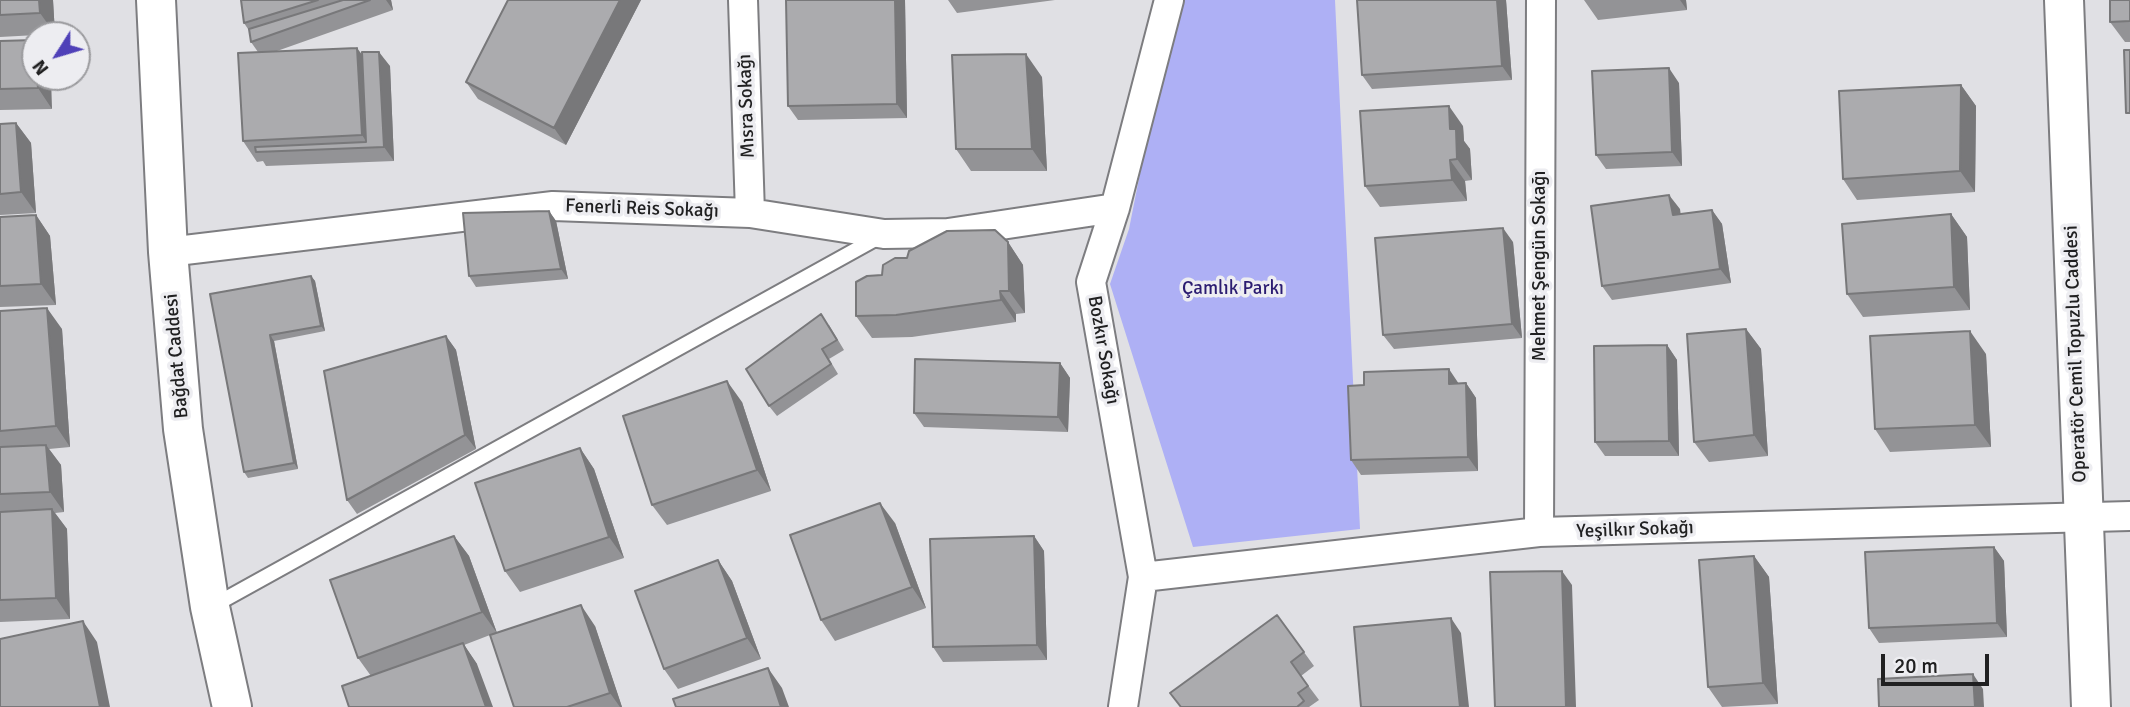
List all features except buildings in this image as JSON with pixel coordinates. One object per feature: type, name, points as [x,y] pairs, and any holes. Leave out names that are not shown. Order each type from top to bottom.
[{"type":"main road","name":"Bağdat Caddesi","points":[[156,0],[168,252],[183,429],[210,607],[232,707]]},
{"type":"main road","name":"Operatör Cemil Topuzlu Caddesi","points":[[2064,0],[2081,517],[2091,707]]},
{"type":"street","name":"Mısra Sokağı","points":[[743,0],[750,213]]},
{"type":"street","name":"Bozkır Sokağı","points":[[1123,707],[1143,577],[1091,282],[1115,208],[1169,0]]},
{"type":"street","name":"Mehmet Şengün Sokağı","points":[[1539,532],[1541,0]]},
{"type":"street","name":"Fenerli Reis Sokağı","points":[[168,252],[553,206],[750,213],[884,234],[948,233],[1115,208]]},
{"type":"street","name":"Yeşilkır Sokağı","points":[[1143,577],[1539,532],[2130,516]]},
{"type":"lane","points":[[210,607],[884,234]]},
{"type":"green space","name":"Çamlık Parkı","points":[[1182,0],[1335,0],[1360,529],[1193,547],[1110,284],[1129,229],[1155,98]]}]
